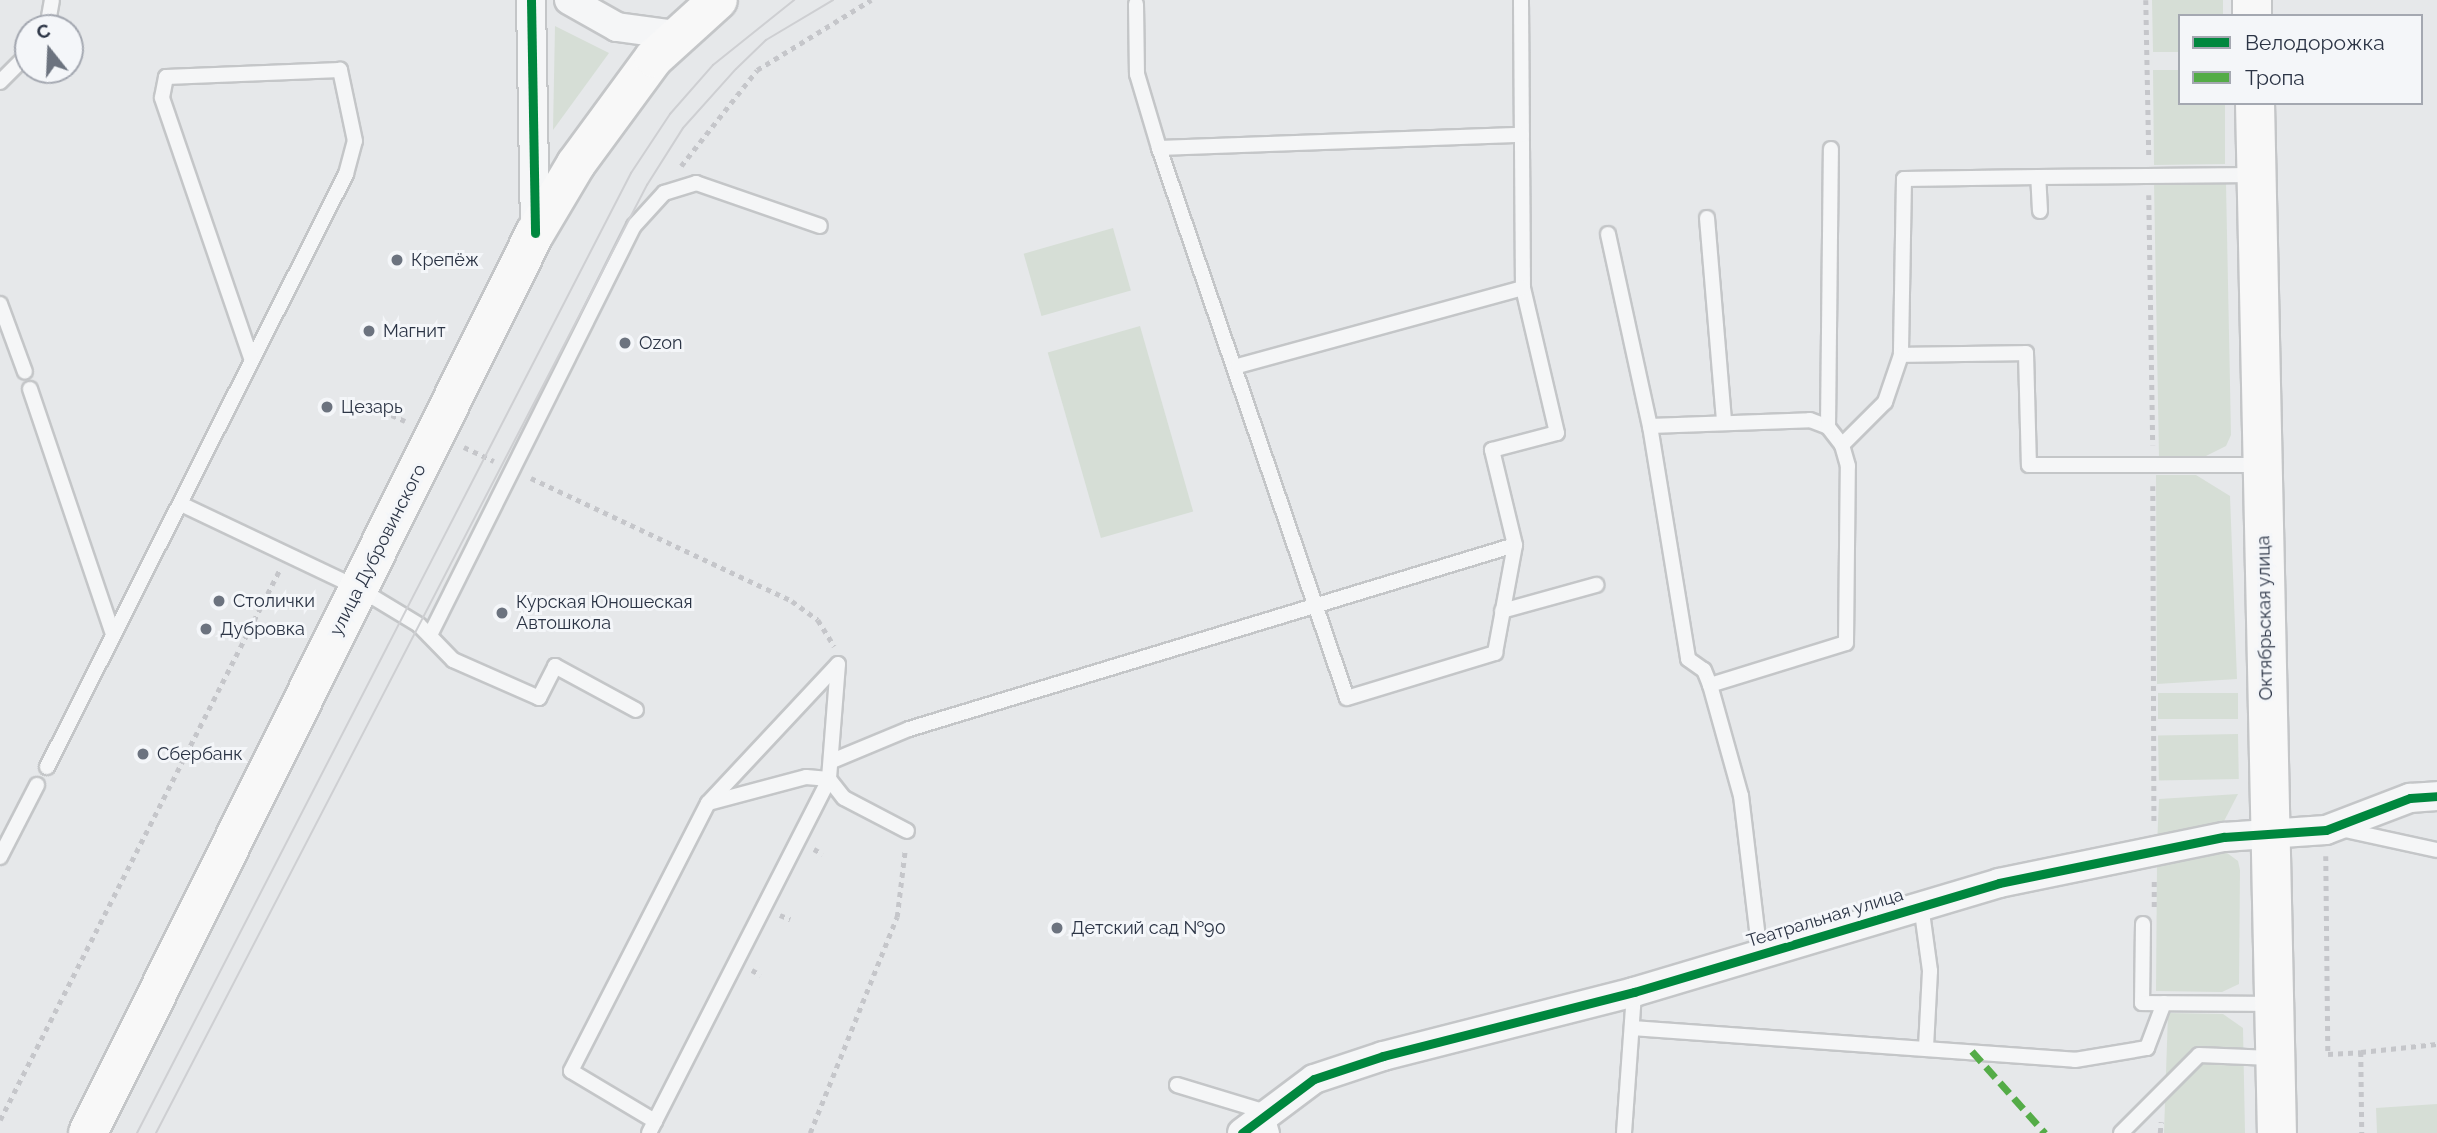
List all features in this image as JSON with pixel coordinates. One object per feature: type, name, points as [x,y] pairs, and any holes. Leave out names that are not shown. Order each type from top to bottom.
[{"type":"main road","name":"улица Дубровинского","points":[[88,1133],[535,233],[576,164],[676,35],[718,0]]},
{"type":"main road","name":"Октябрьская улица","points":[[2255,105],[2268,834],[2277,1133]]},
{"type":"street","points":[[531,0],[535,233]]},
{"type":"street","points":[[569,0],[617,27],[676,35]]},
{"type":"street","name":"Театральная улица","points":[[1242,1133],[1269,1123],[1314,1079],[1382,1056],[1634,992],[1999,883],[2268,834],[2326,830],[2410,798],[2437,796]]},
{"type":"lane","points":[[1136,4],[1137,74],[1159,148],[1238,366],[1319,603],[1347,698],[1495,653],[1515,545],[1492,450],[1557,433],[1523,288],[1521,0]]},
{"type":"lane","points":[[0,82],[14,68]]},
{"type":"lane","points":[[47,767],[346,174],[355,141],[340,70],[166,77],[162,99],[251,358]]},
{"type":"lane","points":[[1159,148],[1522,135]]},
{"type":"lane","points":[[1828,427],[1831,149]]},
{"type":"lane","points":[[1842,444],[1885,402],[1901,355],[1904,179],[2256,175]]},
{"type":"lane","points":[[2038,177],[2040,212]]},
{"type":"lane","points":[[430,635],[634,226],[664,193],[696,183],[820,226]]},
{"type":"lane","points":[[1707,218],[1724,419]]},
{"type":"lane","points":[[1608,234],[1650,426],[1688,659],[1704,670],[1710,685],[1741,796],[1760,955]]},
{"type":"lane","points":[[1238,366],[1523,288]]},
{"type":"lane","points":[[0,304],[24,372]]},
{"type":"lane","points":[[1901,355],[2026,353],[2029,465],[2263,466]]},
{"type":"lane","points":[[30,389],[113,634]]},
{"type":"lane","points":[[1650,426],[1724,419],[1810,421],[1828,427],[1842,444],[1848,466],[1846,643],[1710,685]]},
{"type":"lane","points":[[181,504],[358,588],[430,635],[453,660],[539,698],[555,667],[636,710]]},
{"type":"lane","points":[[832,761],[909,729],[1515,545]]},
{"type":"lane","points":[[1502,611],[1596,585]]},
{"type":"lane","points":[[838,664],[829,779],[652,1127],[571,1071],[708,803],[838,664]]},
{"type":"lane","points":[[708,803],[806,777],[829,779],[844,798],[908,831]]},
{"type":"lane","points":[[0,857],[37,786]]},
{"type":"lane","points":[[2326,830],[2363,830],[2437,850]]},
{"type":"lane","points":[[1921,905],[1930,971],[1926,1047]]},
{"type":"lane","points":[[2148,923],[2141,1003],[2274,1004]]},
{"type":"lane","points":[[1624,1133],[1634,992]]},
{"type":"lane","points":[[1632,1028],[1926,1047],[2075,1060],[2147,1048],[2164,1003]]},
{"type":"lane","points":[[2121,1133],[2170,1078],[2199,1055],[2275,1058]]},
{"type":"lane","points":[[1177,1085],[1269,1123]]},
{"type":"path","points":[[664,193],[703,132],[757,70],[871,0]]},
{"type":"path","points":[[2146,0],[2153,466],[2154,856],[2148,923]]},
{"type":"path","points":[[512,469],[792,601],[831,636],[838,664]]},
{"type":"path","points":[[0,1120],[288,553]]},
{"type":"path","points":[[2326,830],[2328,1054],[2437,1044]]},
{"type":"path","points":[[810,1133],[897,917],[908,831]]},
{"type":"path","points":[[2361,1052],[2362,1133]]},
{"type":"shaded area","points":[[2152,0],[2223,0],[2223,14],[2178,14],[2178,52],[2153,52]]},
{"type":"shaded area","points":[[555,26],[609,53],[553,130]]},
{"type":"shaded area","points":[[2153,70],[2178,70],[2178,105],[2225,105],[2225,164],[2154,165]]},
{"type":"shaded area","points":[[2154,183],[2226,183],[2231,435],[2226,446],[2206,456],[2159,458]]},
{"type":"shaded area","points":[[1113,228],[1131,290],[1042,316],[1024,254]]},
{"type":"shaded area","points":[[1140,326],[1193,512],[1101,538],[1048,352]]},
{"type":"shaded area","points":[[2156,475],[2196,475],[2230,496],[2237,679],[2157,684]]},
{"type":"shaded area","points":[[2158,693],[2238,693],[2238,719],[2158,719]]},
{"type":"shaded area","points":[[2238,734],[2239,779],[2159,780],[2158,735]]},
{"type":"shaded area","points":[[2238,794],[2222,825],[2157,846],[2159,799]]},
{"type":"shaded area","points":[[2223,850],[2238,861],[2240,870],[2239,984],[2222,992],[2156,991],[2157,864]]},
{"type":"shaded area","points":[[2168,1013],[2223,1014],[2243,1028],[2245,1133],[2164,1133]]},
{"type":"shaded area","points":[[2437,1104],[2437,1133],[2377,1133],[2376,1108]]},
{"type":"tram line","points":[[137,1133],[631,173],[670,114],[713,65],[794,0]]},
{"type":"tram line","points":[[156,1133],[647,185],[683,128],[736,69],[766,40],[833,0]]},
{"type":"marked path","points":[[1972,1051],[2045,1133]]},
{"type":"cycle path","points":[[531,0],[535,233]]},
{"type":"cycle path","points":[[1242,1133],[1314,1079],[1383,1056],[1634,992],[1999,883],[2224,837],[2326,830],[2410,798],[2437,796]]},
{"type":"place","name":"Крепёж","points":[[397,260]]},
{"type":"place","name":"Магнит","points":[[369,331]]},
{"type":"place","name":"Ozon","points":[[625,343]]},
{"type":"place","name":"Цезарь","points":[[327,407]]},
{"type":"place","name":"Столички","points":[[219,601]]},
{"type":"place","name":"Курская Юношеская Автошкола","points":[[502,613]]},
{"type":"place","name":"Дубровка","points":[[206,629]]},
{"type":"place","name":"Сбербанк","points":[[143,754]]},
{"type":"place","name":"Детский сад №90","points":[[1057,928]]}]
